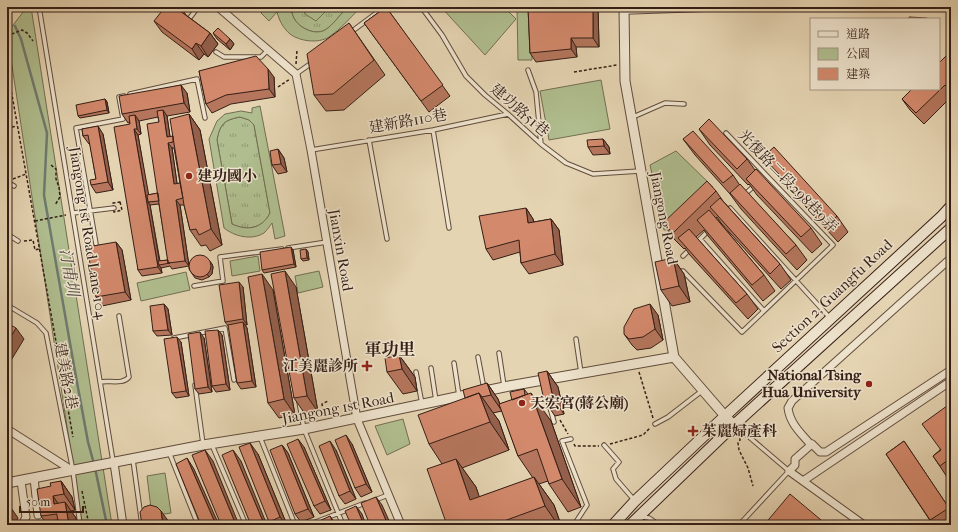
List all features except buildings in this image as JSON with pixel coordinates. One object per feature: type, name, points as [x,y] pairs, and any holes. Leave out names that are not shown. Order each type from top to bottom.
[{"type":"main road","name":"Section 2, Guangfu Road","points":[[613,525],[632,504],[725,416],[941,217],[951,206]]},
{"type":"main road","name":"Section 2, Guangfu Road","points":[[636,520],[734,425],[951,228]]},
{"type":"street","points":[[218,7],[296,74]]},
{"type":"street","name":"Jiangong Road","points":[[624,9],[625,81],[641,171],[663,269],[674,357]]},
{"type":"street","name":"Jianxin Road","points":[[296,74],[311,150],[357,419],[401,525]]},
{"type":"street","points":[[951,258],[792,402],[788,408],[789,417],[811,445],[820,452],[826,452],[951,370]]},
{"type":"street","points":[[674,357],[734,425]]},
{"type":"street","name":"Jiangong 1st Road","points":[[7,484],[207,444],[260,437],[357,419],[504,387],[542,384],[581,374],[674,357]]},
{"type":"street","points":[[803,481],[951,381]]},
{"type":"street","points":[[7,429],[76,470]]},
{"type":"street","points":[[811,445],[795,459],[795,466],[788,471],[864,525]]},
{"type":"street","points":[[114,462],[123,525]]},
{"type":"street","points":[[34,478],[38,515]]},
{"type":"street","points":[[21,481],[26,517],[22,525]]},
{"type":"street","points":[[632,504],[636,520]]},
{"type":"lane","name":"Jiangong 1st Road Lane 104","points":[[39,7],[114,462]]},
{"type":"lane","points":[[189,19],[198,7]]},
{"type":"lane","points":[[345,37],[382,9],[387,7]]},
{"type":"lane","name":"建功路51巷","points":[[420,7],[442,34],[466,76],[540,144],[566,163],[593,174],[641,171]]},
{"type":"lane","points":[[624,9],[769,7]]},
{"type":"lane","points":[[216,52],[224,57],[261,57],[268,50]]},
{"type":"lane","points":[[296,74],[314,60]]},
{"type":"lane","points":[[528,70],[536,92],[540,144]]},
{"type":"lane","points":[[96,244],[76,128],[123,119],[119,97],[197,79],[205,118]]},
{"type":"lane","points":[[632,118],[665,103],[684,104]]},
{"type":"lane","name":"建新路110巷","points":[[311,150],[433,130],[508,114]]},
{"type":"lane","points":[[433,130],[449,228]]},
{"type":"lane","name":"光復路二段298巷9弄","points":[[726,133],[833,245],[797,280]]},
{"type":"lane","points":[[369,140],[387,239]]},
{"type":"lane","points":[[742,197],[766,175]]},
{"type":"lane","points":[[7,182],[14,186]]},
{"type":"lane","points":[[725,213],[736,202]]},
{"type":"lane","points":[[73,213],[114,208]]},
{"type":"lane","points":[[730,208],[797,280],[830,319]]},
{"type":"lane","points":[[683,256],[710,228]]},
{"type":"lane","points":[[7,234],[18,241]]},
{"type":"lane","points":[[700,239],[764,312]]},
{"type":"lane","points":[[194,286],[223,281],[220,257],[327,242]]},
{"type":"lane","points":[[671,270],[684,271],[742,332],[797,280]]},
{"type":"lane","name":"建美路2巷","points":[[7,304],[37,323],[46,333],[76,470],[80,525]]},
{"type":"lane","points":[[100,382],[121,382],[127,380],[129,377],[119,316]]},
{"type":"lane","points":[[174,338],[225,328],[234,380]]},
{"type":"lane","points":[[188,335],[189,342]]},
{"type":"lane","points":[[576,339],[581,374]]},
{"type":"lane","points":[[499,353],[504,387]]},
{"type":"lane","points":[[478,357],[484,392]]},
{"type":"lane","points":[[454,363],[459,397]]},
{"type":"lane","points":[[431,368],[436,402]]},
{"type":"lane","points":[[416,372],[423,405]]},
{"type":"lane","points":[[194,380],[207,444],[246,525]]},
{"type":"lane","points":[[655,424],[668,417],[702,390]]},
{"type":"lane","points":[[298,399],[304,429],[343,525]]},
{"type":"lane","points":[[548,401],[554,422]]},
{"type":"lane","points":[[734,425],[788,471],[739,525]]},
{"type":"lane","points":[[260,437],[295,525]]},
{"type":"lane","points":[[571,439],[562,441],[587,505],[574,525]]},
{"type":"lane","points":[[604,445],[619,462],[612,469],[616,479],[632,504]]},
{"type":"lane","points":[[169,452],[198,525]]},
{"type":"lane","points":[[132,459],[142,525]]},
{"type":"lane","points":[[308,525],[389,494]]},
{"type":"lane","points":[[636,520],[649,518],[659,525]]},
{"type":"path","points":[[7,36],[22,30],[33,41]]},
{"type":"path","points":[[278,87],[296,74],[297,50]]},
{"type":"path","points":[[574,72],[625,64]]},
{"type":"path","points":[[7,66],[74,442]]},
{"type":"path","points":[[7,91],[11,90]]},
{"type":"path","points":[[7,128],[18,126]]},
{"type":"path","points":[[51,165],[56,169],[56,179],[60,187],[60,197],[55,205]]},
{"type":"path","points":[[16,178],[26,174]]},
{"type":"path","points":[[120,202],[122,210]]},
{"type":"path","points":[[121,206],[125,205]]},
{"type":"path","points":[[35,221],[60,216]]},
{"type":"path","points":[[18,241],[23,242],[33,240],[35,250],[40,249]]},
{"type":"path","points":[[554,422],[561,420],[575,446],[604,445],[643,434],[655,424],[636,364]]},
{"type":"path","points":[[323,411],[322,404],[328,402]]},
{"type":"path","points":[[740,438],[738,443],[748,468],[753,486]]},
{"type":"path","points":[[81,485],[89,525]]},
{"type":"green space","points":[[27,7],[31,7],[112,525],[82,525],[7,33]]},
{"type":"green space","points":[[267,7],[291,7],[291,11],[298,24],[311,31],[321,32],[328,28],[347,7],[361,7],[342,27],[329,37],[309,41],[290,34],[282,24],[277,12],[269,21],[261,13]]},
{"type":"green space","points":[[291,7],[347,7],[328,28],[321,32],[316,32],[306,29],[298,24],[293,16]]},
{"type":"green space","points":[[303,7],[330,7],[316,21],[305,14]]},
{"type":"green space","points":[[441,7],[504,7],[516,19],[485,55]]},
{"type":"green space","points":[[517,7],[530,7],[532,60],[518,60]]},
{"type":"green space","points":[[601,80],[610,129],[549,140],[540,91]]},
{"type":"green space","points":[[260,106],[285,236],[275,239],[272,223],[264,233],[254,237],[238,235],[224,228],[209,139],[217,121],[225,114],[241,111],[252,113],[252,108]],"holes":[[[240,117],[249,120],[254,125],[270,213],[263,222],[249,228],[232,224],[217,140],[221,126],[226,121]]]},
{"type":"green space","points":[[240,117],[249,120],[254,125],[270,213],[263,222],[249,228],[232,224],[217,140],[221,126],[226,121]]},
{"type":"green space","points":[[676,151],[713,187],[673,229],[664,230],[650,165]]},
{"type":"green space","points":[[258,256],[260,271],[232,276],[230,261]]},
{"type":"green space","points":[[319,271],[323,287],[298,293],[295,276]]},
{"type":"green space","points":[[186,272],[190,290],[141,301],[137,283]]},
{"type":"green space","points":[[403,419],[410,444],[387,455],[375,426]]},
{"type":"green space","points":[[165,473],[171,513],[152,516],[147,476]]},
{"type":"waterway","name":"汀甫圳","points":[[15,26],[21,39],[47,133],[44,195],[88,442],[94,464]]},
{"type":"waterway","name":"汀甫圳","points":[[95,468],[107,525]]},
{"type":"place","name":"建功國小","points":[[189,176]]},
{"type":"place","name":"江美麗診所","points":[[367,366]]},
{"type":"place","name":"National Tsing Hua University","points":[[869,384]]},
{"type":"place","name":"天宏宮(蔣公廟)","points":[[522,403]]},
{"type":"place","name":"茱麗婦產科","points":[[693,431]]},
{"type":"district","name":"軍功里","points":[[390,349]]}]
